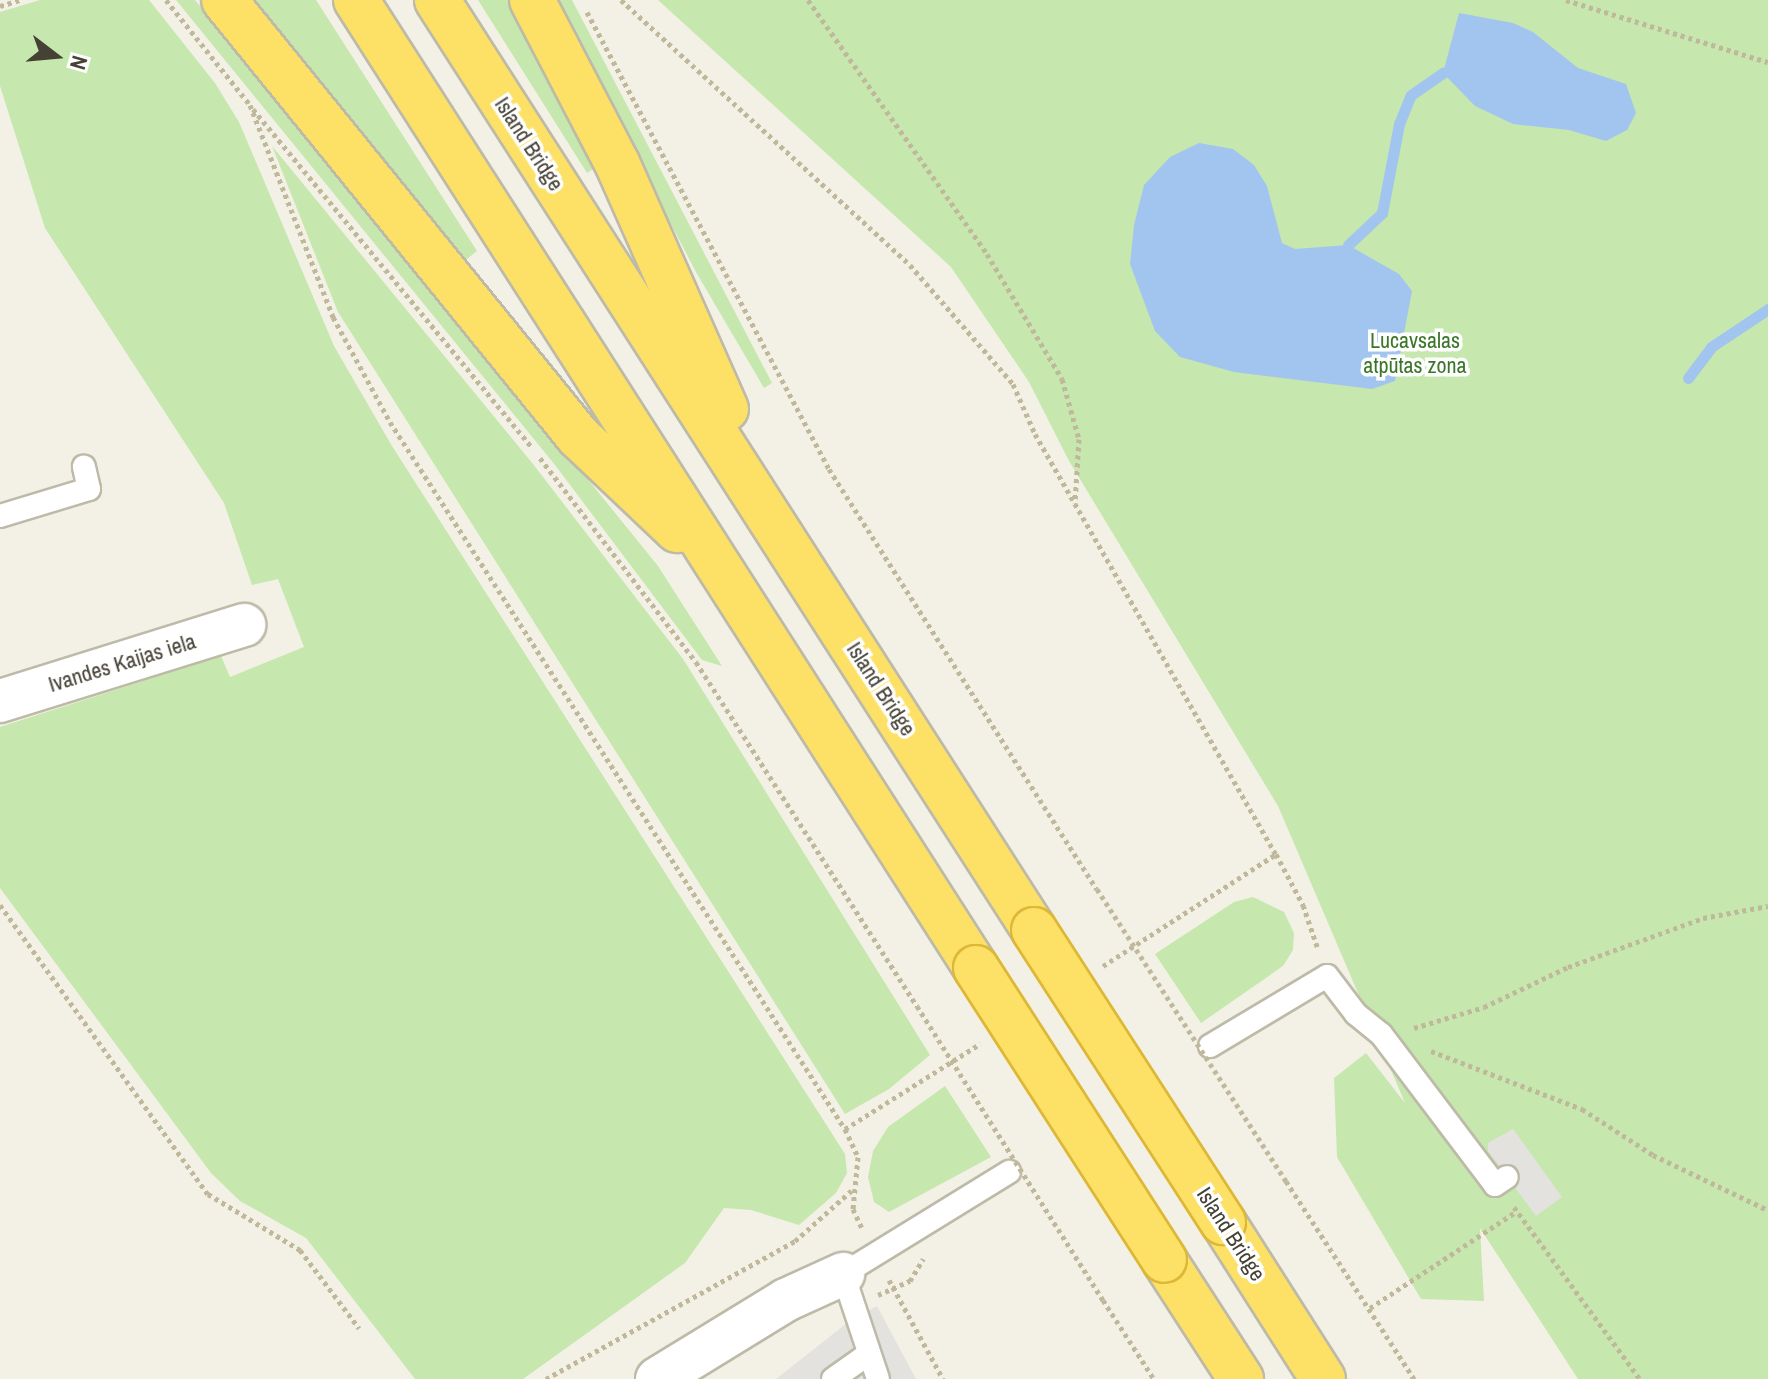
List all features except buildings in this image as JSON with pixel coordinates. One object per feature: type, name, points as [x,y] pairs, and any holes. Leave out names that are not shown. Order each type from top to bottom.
[{"type":"highway","points":[[224,0],[578,436],[722,573]]},
{"type":"highway","points":[[356,0],[1241,1379]]},
{"type":"highway","name":"Island Bridge","points":[[437,0],[1323,1379]]},
{"type":"highway","points":[[532,0],[617,163],[781,532]]},
{"type":"street","name":"Ivandes Kaijas iela","points":[[0,701],[244,625]]},
{"type":"street","points":[[657,1379],[786,1300],[858,1265]]},
{"type":"lane","points":[[0,516],[89,489],[84,467]]},
{"type":"lane","points":[[1210,1046],[1327,976],[1356,1014],[1381,1034],[1501,1181]]},
{"type":"lane","points":[[878,1379],[867,1355],[858,1265],[1009,1172]]},
{"type":"lane","points":[[833,1379],[867,1355]]},
{"type":"path","points":[[0,6],[20,0]]},
{"type":"path","points":[[166,0],[542,460],[696,662],[1154,1379]]},
{"type":"path","points":[[581,0],[829,469],[1414,1379]]},
{"type":"path","points":[[621,0],[910,265],[1013,384],[1075,503],[1276,854],[1303,905],[1327,976]]},
{"type":"path","points":[[808,0],[987,254],[1062,379],[1079,439],[1075,503]]},
{"type":"path","points":[[1566,0],[1768,62]]},
{"type":"path","points":[[250,105],[333,317],[390,422],[845,1129],[858,1157],[852,1190],[858,1265],[943,1379]]},
{"type":"path","points":[[1143,940],[1276,854]]},
{"type":"path","points":[[0,905],[208,1194],[300,1250],[359,1328]]},
{"type":"path","points":[[1381,1034],[1484,1007],[1568,967],[1703,918],[1768,906]]},
{"type":"path","points":[[1381,1034],[1582,1109],[1653,1155],[1768,1210]]},
{"type":"path","points":[[845,1129],[939,1069]]},
{"type":"path","points":[[1501,1181],[1517,1211],[1640,1379]]},
{"type":"path","points":[[546,1379],[795,1241],[852,1190]]},
{"type":"path","points":[[1370,1308],[1517,1211]]},
{"type":"green space","points":[[40,0],[149,0],[215,83],[239,122],[334,346],[392,446],[845,1154],[847,1173],[836,1193],[799,1225],[751,1210],[724,1208],[685,1263],[523,1379],[415,1379],[306,1238],[240,1201],[211,1173],[0,888],[0,727],[221,656],[230,677],[304,647],[278,579],[252,585],[224,503],[45,228],[0,86],[0,12]]},
{"type":"green space","points":[[176,0],[195,0],[442,299],[658,566],[722,666],[702,660],[555,465]]},
{"type":"green space","points":[[247,0],[316,0],[477,251],[462,263]]},
{"type":"green space","points":[[478,0],[511,0],[598,166],[587,173]]},
{"type":"green space","points":[[554,0],[572,0],[772,383],[764,388],[696,272]]},
{"type":"green space","name":"Lucavsalas atpūtas zona","points":[[658,0],[1768,0],[1768,1379],[1578,1379],[1480,1228],[1484,1301],[1421,1299],[1337,1157],[1334,1078],[1366,1053],[1405,1103],[1278,806],[1069,461],[1029,382],[951,267]]},
{"type":"green space","points":[[272,146],[533,464],[683,659],[930,1055],[889,1089],[845,1114],[338,312]]},
{"type":"green space","points":[[1253,897],[1284,912],[1294,933],[1293,950],[1283,966],[1201,1023],[1155,954],[1234,902]]},
{"type":"green space","points":[[945,1086],[991,1157],[889,1212],[874,1202],[868,1177],[873,1151],[888,1127]]},
{"type":"shaded area","points":[[1513,1129],[1562,1197],[1536,1216],[1488,1151],[1488,1143]]},
{"type":"shaded area","points":[[877,1306],[916,1379],[776,1379],[852,1319]]},
{"type":"water","points":[[1459,13],[1513,23],[1533,32],[1578,68],[1626,84],[1636,113],[1627,130],[1606,141],[1569,130],[1513,124],[1475,106],[1443,73]]},
{"type":"water","points":[[1199,143],[1233,149],[1254,165],[1267,186],[1282,243],[1295,249],[1348,245],[1399,274],[1412,291],[1395,381],[1372,389],[1234,372],[1180,357],[1155,331],[1130,264],[1134,225],[1144,185],[1170,157]]},
{"type":"waterway","points":[[1348,245],[1382,213],[1399,124],[1411,95],[1443,73]]},
{"type":"waterway","points":[[1688,378],[1711,347],[1768,309]]}]
